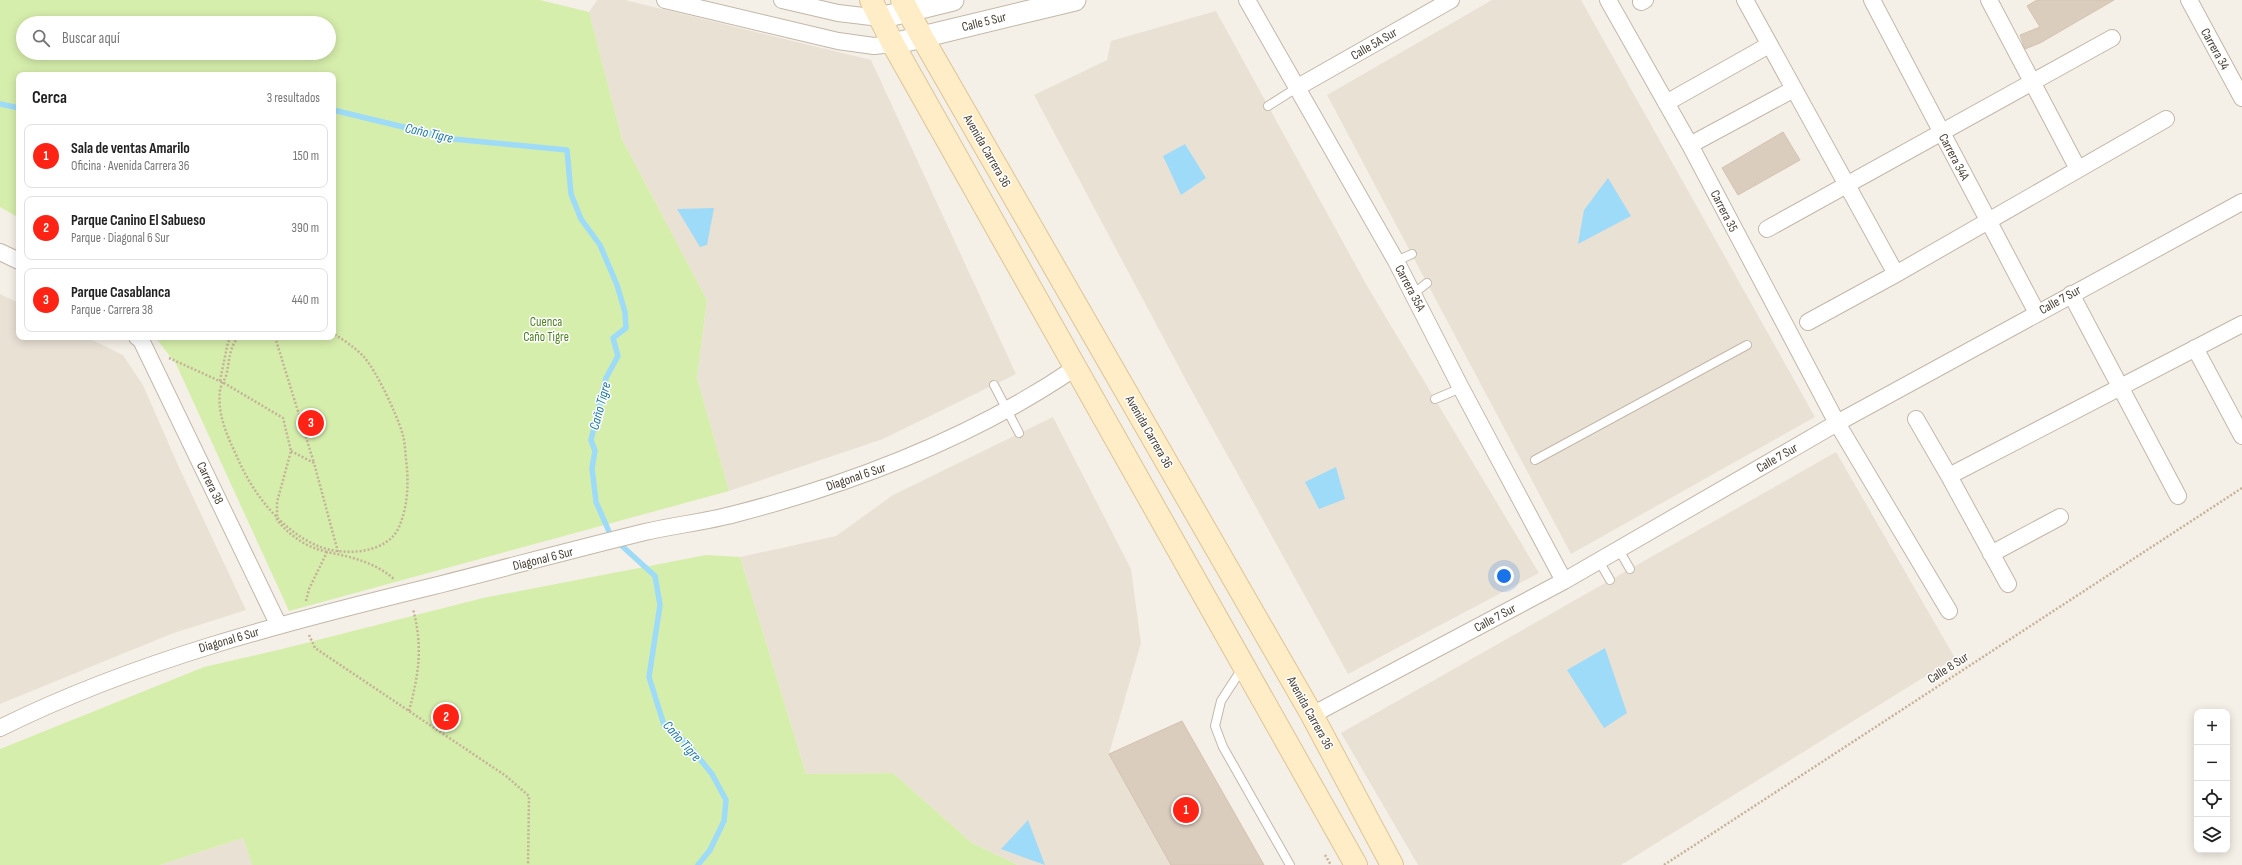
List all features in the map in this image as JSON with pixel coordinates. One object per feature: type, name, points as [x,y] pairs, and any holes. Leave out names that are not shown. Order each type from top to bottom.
[{"type":"main road","name":"Avenida Carrera 36","points":[[905,5],[1312,715],[1392,865]]},
{"type":"main road","points":[[875,9],[893,44],[1075,368],[1245,665],[1356,865]]},
{"type":"street","points":[[665,0],[838,41],[874,46],[893,44]]},
{"type":"street","points":[[782,0],[838,13],[953,0]]},
{"type":"street","name":"Calle 5 Sur","points":[[893,44],[1075,0]]},
{"type":"street","name":"Carrera 35A","points":[[1247,0],[1396,261],[1461,388],[1564,581]]},
{"type":"street","name":"Calle 5A Sur","points":[[1298,87],[1451,0]]},
{"type":"street","name":"Carrera 35","points":[[1608,0],[1690,145],[1837,424],[1949,611]]},
{"type":"street","points":[[1745,0],[1846,186],[1896,274]]},
{"type":"street","name":"Carrera 34A","points":[[1872,0],[1940,132],[2037,313]]},
{"type":"street","points":[[1989,0],[2078,169]]},
{"type":"street","name":"Carrera 34","points":[[2189,0],[2242,98]]},
{"type":"street","points":[[1767,229],[2112,38]]},
{"type":"street","points":[[1666,104],[1769,45]]},
{"type":"street","points":[[1690,145],[1794,89]]},
{"type":"street","points":[[1808,322],[1988,222],[2166,119]]},
{"type":"street","name":"Calle 7 Sur","points":[[1312,715],[1564,581],[1837,424],[2071,294],[2242,202]]},
{"type":"street","points":[[0,252],[16,260]]},
{"type":"street","points":[[2071,294],[2178,496]]},
{"type":"street","points":[[1949,476],[2242,324]]},
{"type":"street","name":"Carrera 38","points":[[139,340],[279,626]]},
{"type":"street","points":[[2195,348],[2237,415],[2242,436]]},
{"type":"street","name":"Diagonal 6 Sur","points":[[0,728],[28,714],[176,655],[409,592],[572,552],[646,532],[733,515],[835,486],[903,460],[1008,409],[1075,368]]},
{"type":"street","points":[[1916,419],[2008,584]]},
{"type":"street","points":[[1991,554],[2060,518]]},
{"type":"lane","points":[[1268,106],[1298,87]]},
{"type":"lane","points":[[1396,261],[1412,254]]},
{"type":"lane","points":[[1413,294],[1427,283]]},
{"type":"lane","points":[[1535,460],[1747,345]]},
{"type":"lane","points":[[994,385],[1008,409],[1019,433]]},
{"type":"lane","points":[[1435,399],[1461,388]]},
{"type":"lane","points":[[1619,550],[1630,569]]},
{"type":"lane","points":[[1599,561],[1610,580]]},
{"type":"lane","points":[[1245,665],[1221,701],[1215,726],[1223,747],[1290,865]]},
{"type":"path","points":[[236,340],[230,348],[220,389],[220,403],[228,440],[250,482],[268,508],[277,517],[317,546],[331,551],[368,551],[385,542],[398,529],[408,496],[402,433],[393,411],[364,356],[336,335]]},
{"type":"path","points":[[222,382],[228,342],[230,340]]},
{"type":"path","points":[[276,340],[314,463],[338,554]]},
{"type":"path","points":[[166,356],[222,382],[283,418],[291,451],[277,502],[277,520],[286,531],[312,548],[359,558],[384,570],[409,592],[420,635],[418,679],[409,711]]},
{"type":"path","points":[[291,451],[314,463]]},
{"type":"path","name":"Calle 8 Sur","points":[[1664,865],[2242,488]]},
{"type":"path","points":[[327,552],[309,589],[301,620],[315,648],[506,776],[529,796],[528,865]]},
{"type":"shaded area","points":[[597,0],[625,0],[871,60],[1016,374],[883,439],[729,491],[697,378],[707,300],[622,139],[589,12]]},
{"type":"shaded area","points":[[1492,0],[1581,0],[1815,417],[1571,554],[1327,95]]},
{"type":"shaded area","points":[[1216,11],[1366,284],[1539,573],[1348,674],[1188,384],[1034,95],[1107,60],[1111,41]]},
{"type":"shaded area","points":[[0,294],[16,302],[16,340],[92,340],[123,355],[143,385],[178,465],[246,610],[171,634],[0,704]]},
{"type":"shaded area","points":[[1053,417],[1131,569],[1141,643],[1109,754],[1171,865],[1018,865],[972,843],[893,773],[806,774],[740,557],[836,536],[893,495]]},
{"type":"shaded area","points":[[1836,452],[1955,658],[1621,865],[1418,865],[1341,733]]},
{"type":"shaded area","points":[[243,838],[252,865],[160,865]]},
{"type":"green space","name":"Cuenca Caño Tigre","points":[[0,0],[540,0],[589,12],[622,139],[707,300],[697,378],[729,491],[289,611],[176,364],[157,340],[336,340],[336,72],[16,72],[16,216],[0,207]]},
{"type":"green space","points":[[706,555],[740,557],[806,774],[893,773],[972,843],[1018,865],[252,865],[243,838],[160,865],[0,865],[0,749],[204,667],[282,649],[483,598]]},
{"type":"water","points":[[1185,144],[1206,178],[1181,195],[1163,156]]},
{"type":"water","points":[[1608,178],[1631,216],[1578,244],[1584,210]]},
{"type":"water","points":[[714,208],[707,245],[700,247],[677,209]]},
{"type":"water","points":[[1336,467],[1345,499],[1319,509],[1305,482]]},
{"type":"water","points":[[1605,648],[1627,713],[1604,728],[1567,670]]},
{"type":"water","points":[[1028,820],[1045,865],[1001,849]]},
{"type":"building","points":[[2037,0],[2114,0],[2040,43],[2025,49],[2020,35],[2040,27],[2027,6]]},
{"type":"building","points":[[1783,132],[1800,160],[1738,195],[1722,168]]},
{"type":"building","points":[[1182,721],[1264,865],[1171,865],[1109,754]]},
{"type":"waterway","name":"Caño Tigre","points":[[0,104],[16,107]]},
{"type":"waterway","name":"Caño Tigre","points":[[336,111],[453,139],[567,150],[571,194],[581,219],[600,245],[617,285],[625,312],[626,328],[613,338],[618,356],[606,378],[591,440],[595,451],[592,468],[596,502],[611,536],[655,576],[660,605],[649,677],[664,725],[687,743],[712,774],[726,800],[724,821],[710,850],[698,865]]},
{"type":"place","name":"Parque Casablanca","points":[[311,423]]},
{"type":"place","name":"Parque Canino El Sabueso","points":[[446,717]]},
{"type":"place","name":"Sala de ventas Amarilo","points":[[1186,810]]}]
